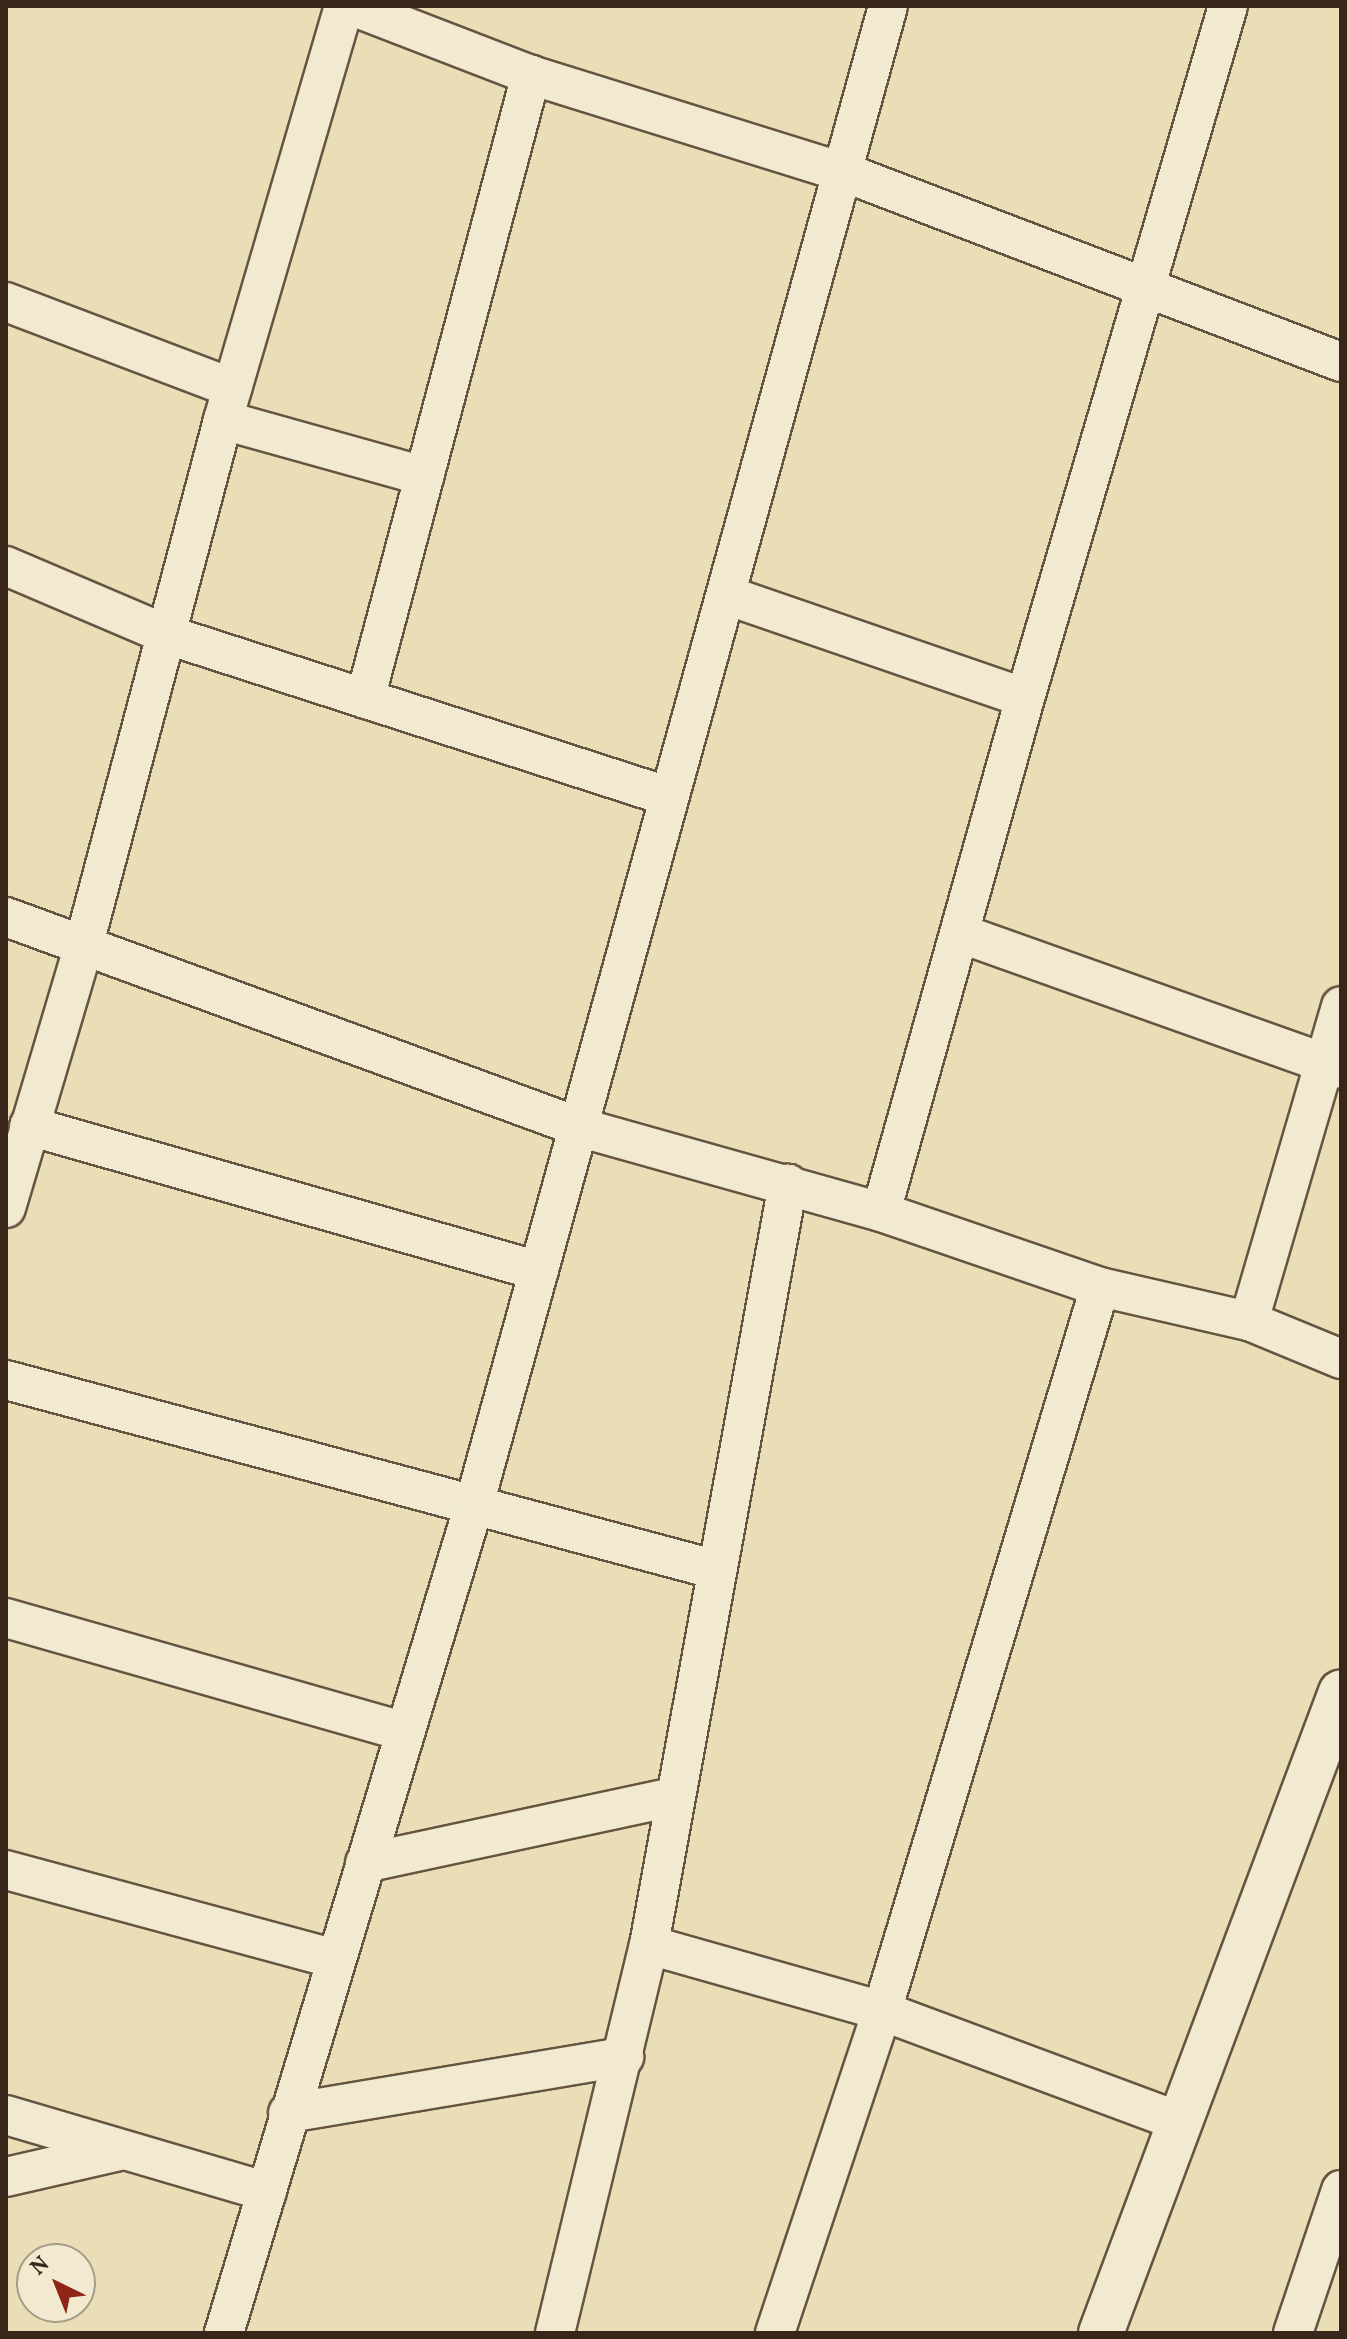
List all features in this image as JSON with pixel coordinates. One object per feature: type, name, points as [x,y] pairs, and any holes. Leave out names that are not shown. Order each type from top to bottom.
[{"type":"main road","points":[[1101,2333],[1177,2121],[1341,1692]]},
{"type":"street","points":[[6,1208],[84,944],[228,404],[344,6]]},
{"type":"street","points":[[352,6],[531,75],[846,173],[1341,362]]},
{"type":"street","points":[[224,2333],[474,1505],[582,1128],[670,797],[846,173],[888,6]]},
{"type":"street","points":[[881,1212],[962,934],[1025,698],[1149,287],[1228,6]]},
{"type":"street","points":[[365,699],[531,75]]},
{"type":"street","points":[[6,302],[228,404],[424,476]]},
{"type":"street","points":[[6,566],[168,635],[670,797]]},
{"type":"street","points":[[726,595],[1025,698]]},
{"type":"street","points":[[6,917],[582,1128],[881,1212],[1100,1287],[1249,1321],[1341,1359]]},
{"type":"street","points":[[962,934],[1333,1067]]},
{"type":"street","points":[[1249,1321],[1333,1067],[1341,1006]]},
{"type":"street","points":[[29,1126],[539,1271]]},
{"type":"street","points":[[555,2333],[649,1945],[788,1184]]},
{"type":"street","points":[[775,2333],[882,2011],[1100,1287]]},
{"type":"street","points":[[6,1380],[717,1570]]},
{"type":"street","points":[[6,1618],[405,1732]]},
{"type":"street","points":[[365,1863],[674,1797]]},
{"type":"street","points":[[6,1870],[335,1959]]},
{"type":"street","points":[[649,1945],[882,2011],[1177,2121]]},
{"type":"street","points":[[288,2113],[624,2057]]},
{"type":"street","points":[[6,2115],[267,2192]]},
{"type":"street","points":[[6,2177],[126,2150]]},
{"type":"street","points":[[1293,2333],[1331,2262],[1341,2190]]}]
